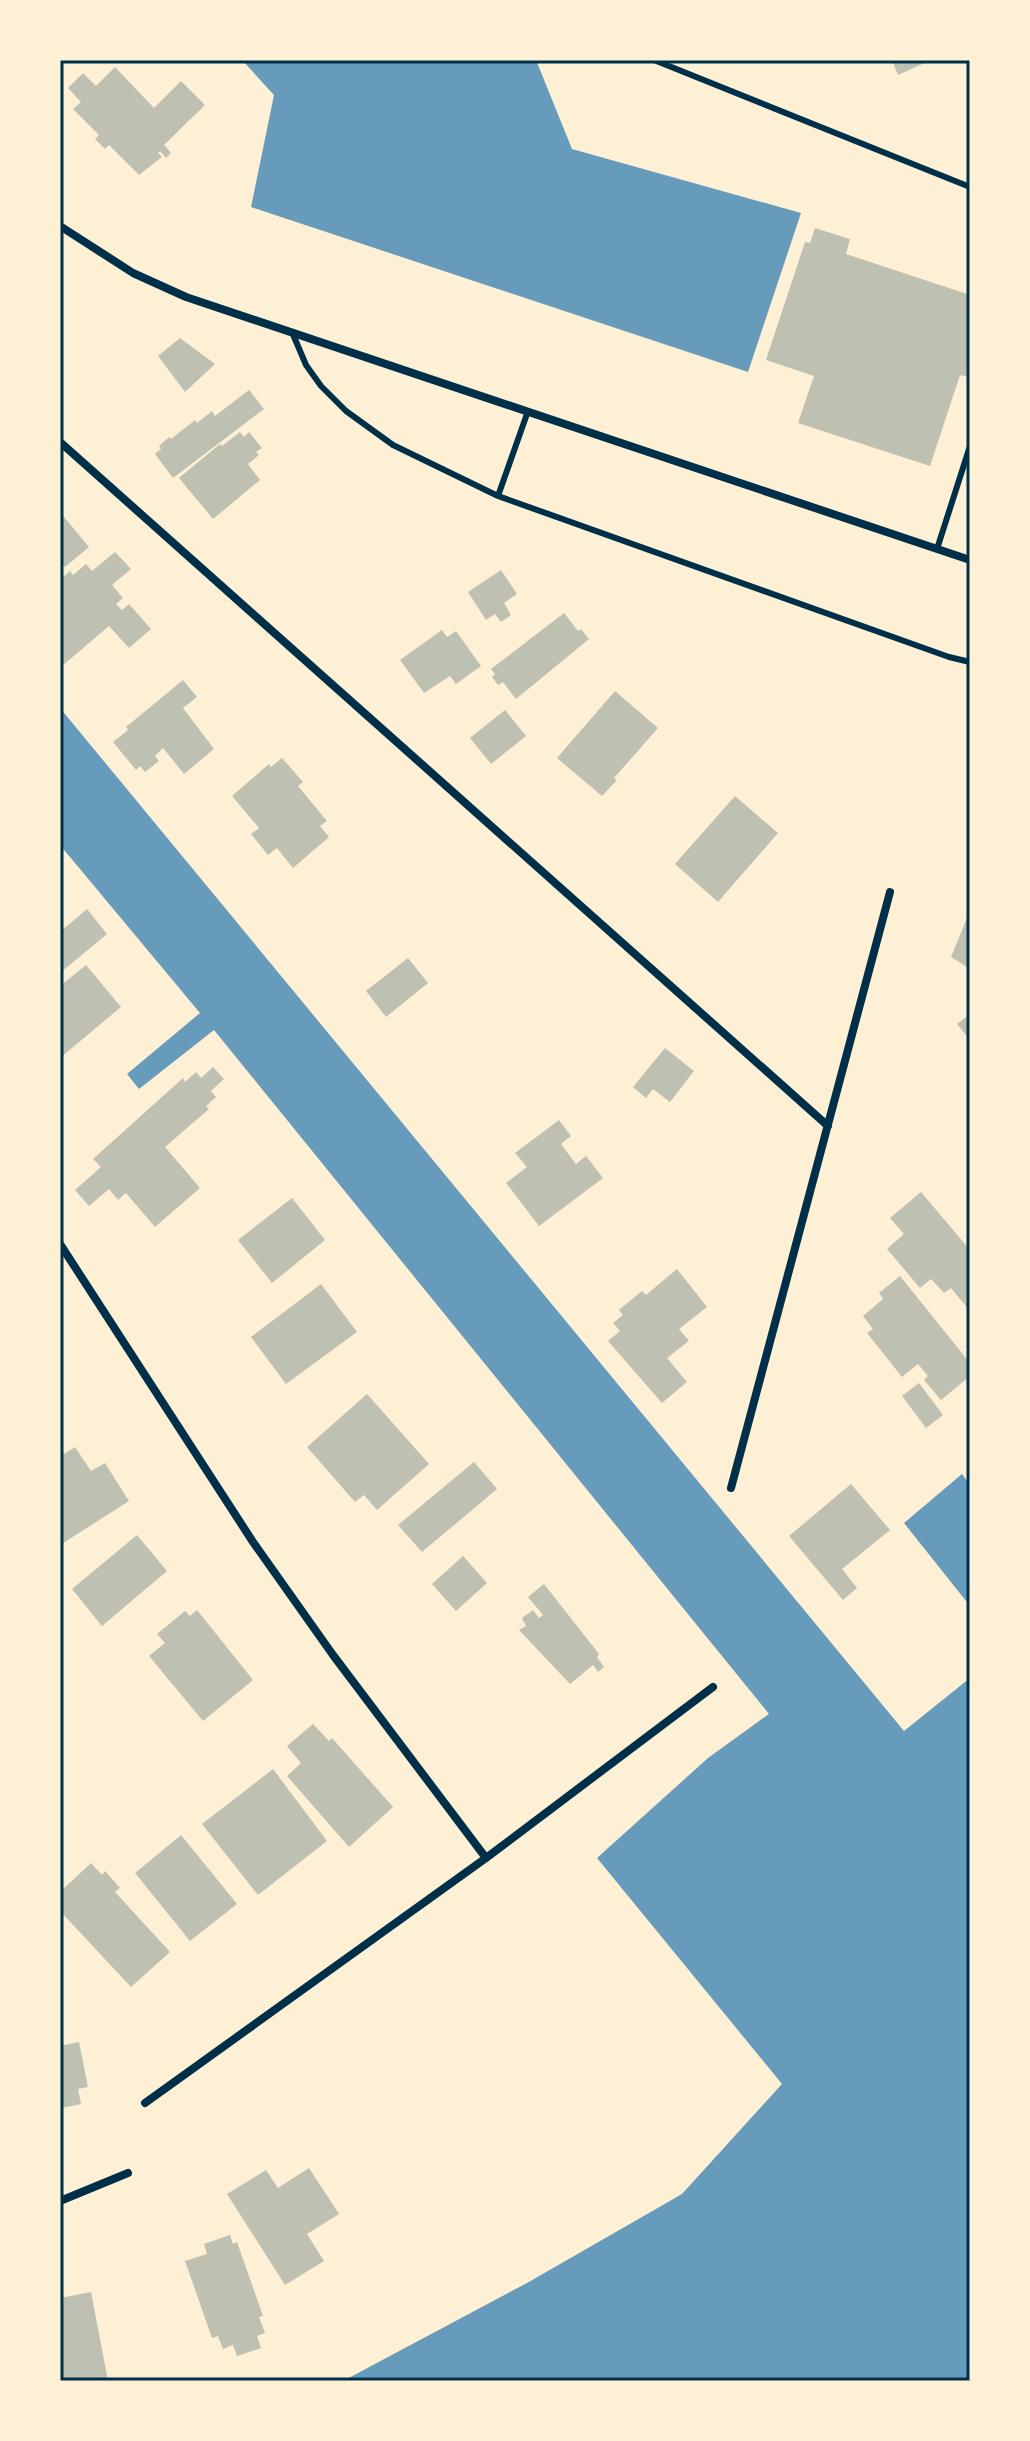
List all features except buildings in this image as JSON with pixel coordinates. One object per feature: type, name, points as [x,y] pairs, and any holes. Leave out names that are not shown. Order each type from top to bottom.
[{"type":"street","points":[[60,226],[133,273],[186,297],[970,560]]},
{"type":"street","points":[[60,442],[828,1126]]},
{"type":"street","points":[[731,1488],[890,892]]},
{"type":"street","points":[[60,1244],[253,1542],[342,1668],[486,1858]]},
{"type":"street","points":[[145,2103],[486,1858],[713,1687]]},
{"type":"street","points":[[60,2201],[128,2173]]},
{"type":"lane","points":[[654,60],[970,187]]},
{"type":"lane","points":[[292,332],[306,365],[321,386],[346,411],[393,445],[498,496],[970,662]]},
{"type":"lane","points":[[498,496],[528,411]]},
{"type":"lane","points":[[937,549],[970,446]]},
{"type":"water","points":[[242,60],[536,60],[572,149],[801,213],[748,372],[251,207],[274,95]]},
{"type":"water","points":[[60,708],[904,1731],[970,1678],[970,2381],[343,2381],[527,2283],[682,2194],[782,2084],[597,1858],[708,1758],[769,1714],[214,1030],[139,1089],[127,1074],[200,1013],[60,845]]},
{"type":"water","points":[[962,1474],[970,1485],[970,1606],[904,1523]]}]
